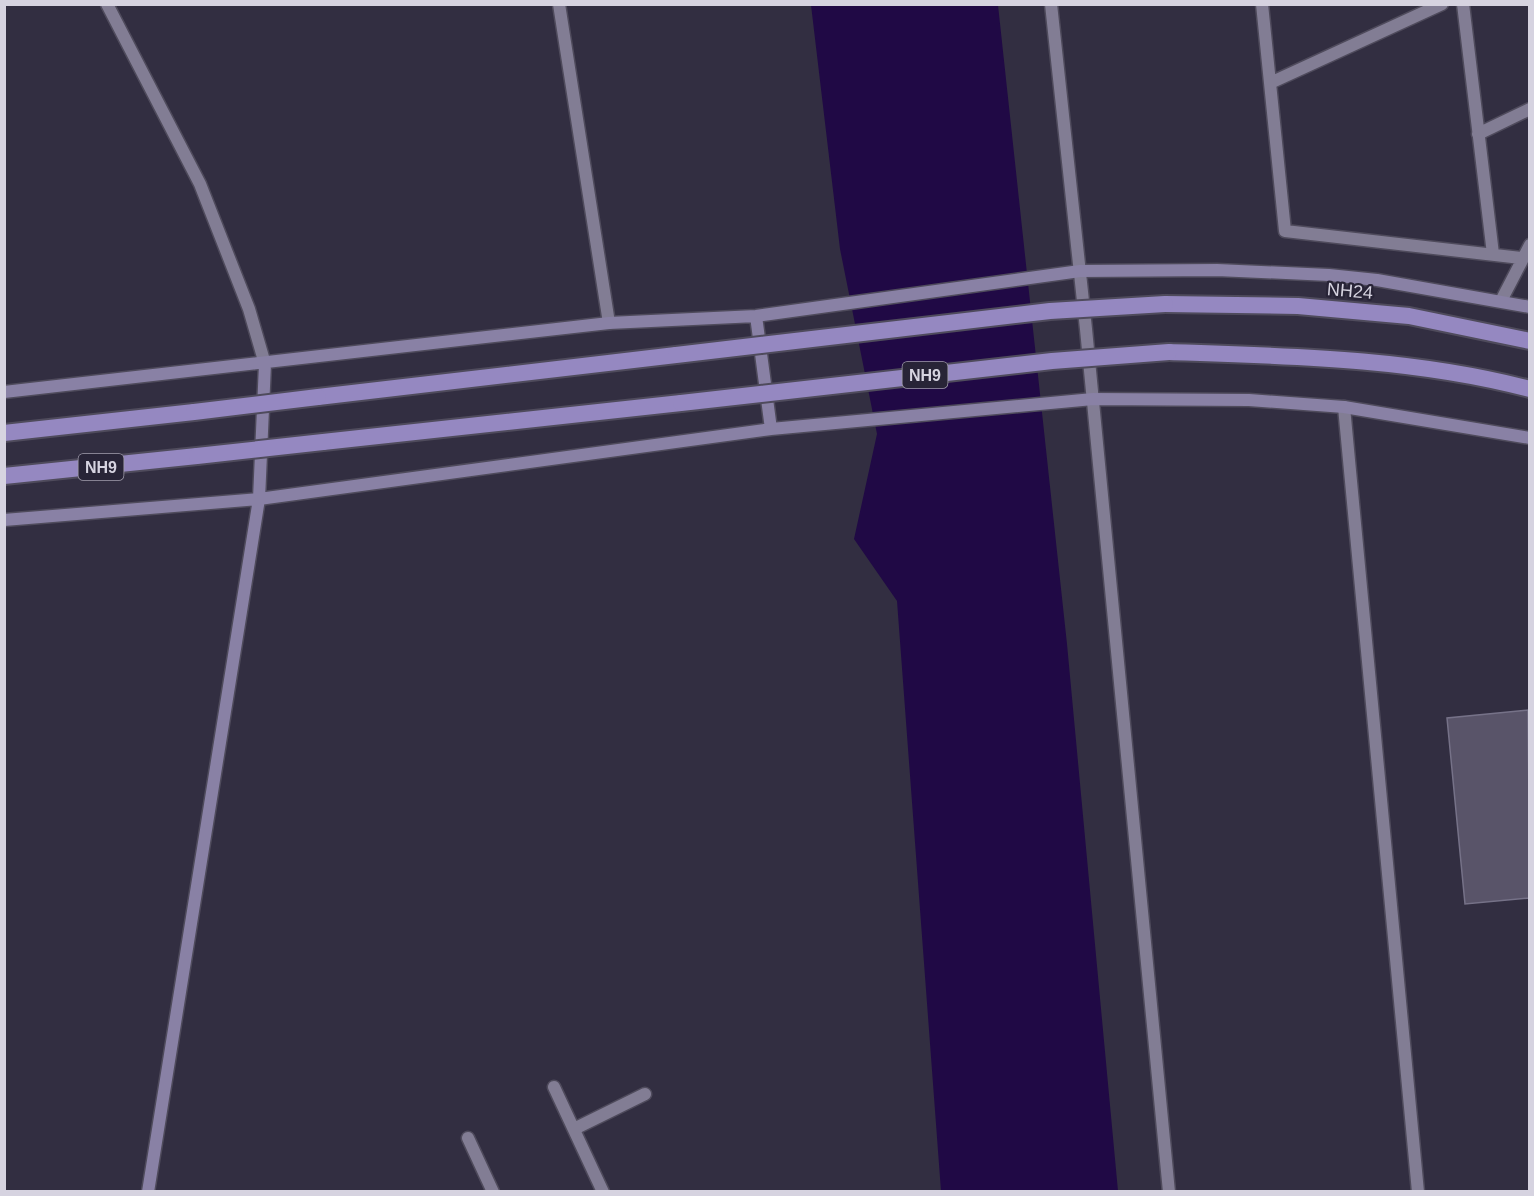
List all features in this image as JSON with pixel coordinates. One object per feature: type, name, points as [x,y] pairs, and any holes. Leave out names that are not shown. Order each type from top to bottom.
[{"type":"highway","name":"NH24","points":[[4,433],[1050,311],[1164,304],[1298,306],[1409,316],[1530,341]]},
{"type":"highway","name":"NH9","points":[[4,476],[1052,361],[1169,352],[1289,356],[1404,366],[1530,389]]},
{"type":"main road","points":[[4,392],[609,323],[756,316],[1080,271],[1217,270],[1329,275],[1377,280],[1530,307]]},
{"type":"main road","points":[[756,316],[771,429]]},
{"type":"main road","points":[[148,1191],[260,499],[265,364]]},
{"type":"main road","points":[[4,520],[260,499],[771,429],[1093,399],[1249,400],[1344,407],[1530,438]]},
{"type":"street","points":[[106,4],[200,184],[249,309],[265,364]]},
{"type":"street","points":[[559,4],[609,323]]},
{"type":"street","points":[[1051,4],[1093,399],[1170,1191]]},
{"type":"street","points":[[1262,4],[1285,231],[1521,258]]},
{"type":"street","points":[[1270,83],[1442,4]]},
{"type":"street","points":[[1463,4],[1493,254]]},
{"type":"street","points":[[1479,134],[1530,109]]},
{"type":"street","points":[[1501,301],[1521,258],[1530,245]]},
{"type":"street","points":[[1344,407],[1418,1191]]},
{"type":"street","points":[[554,1088],[603,1191]]},
{"type":"street","points":[[574,1129],[645,1094]]},
{"type":"street","points":[[468,1138],[493,1191]]},
{"type":"shaded area","points":[[811,5],[998,5],[1067,644],[1118,1191],[941,1191],[897,601],[854,539],[877,434],[840,249]]},
{"type":"building","points":[[1528,710],[1530,898],[1465,904],[1447,718]]}]
